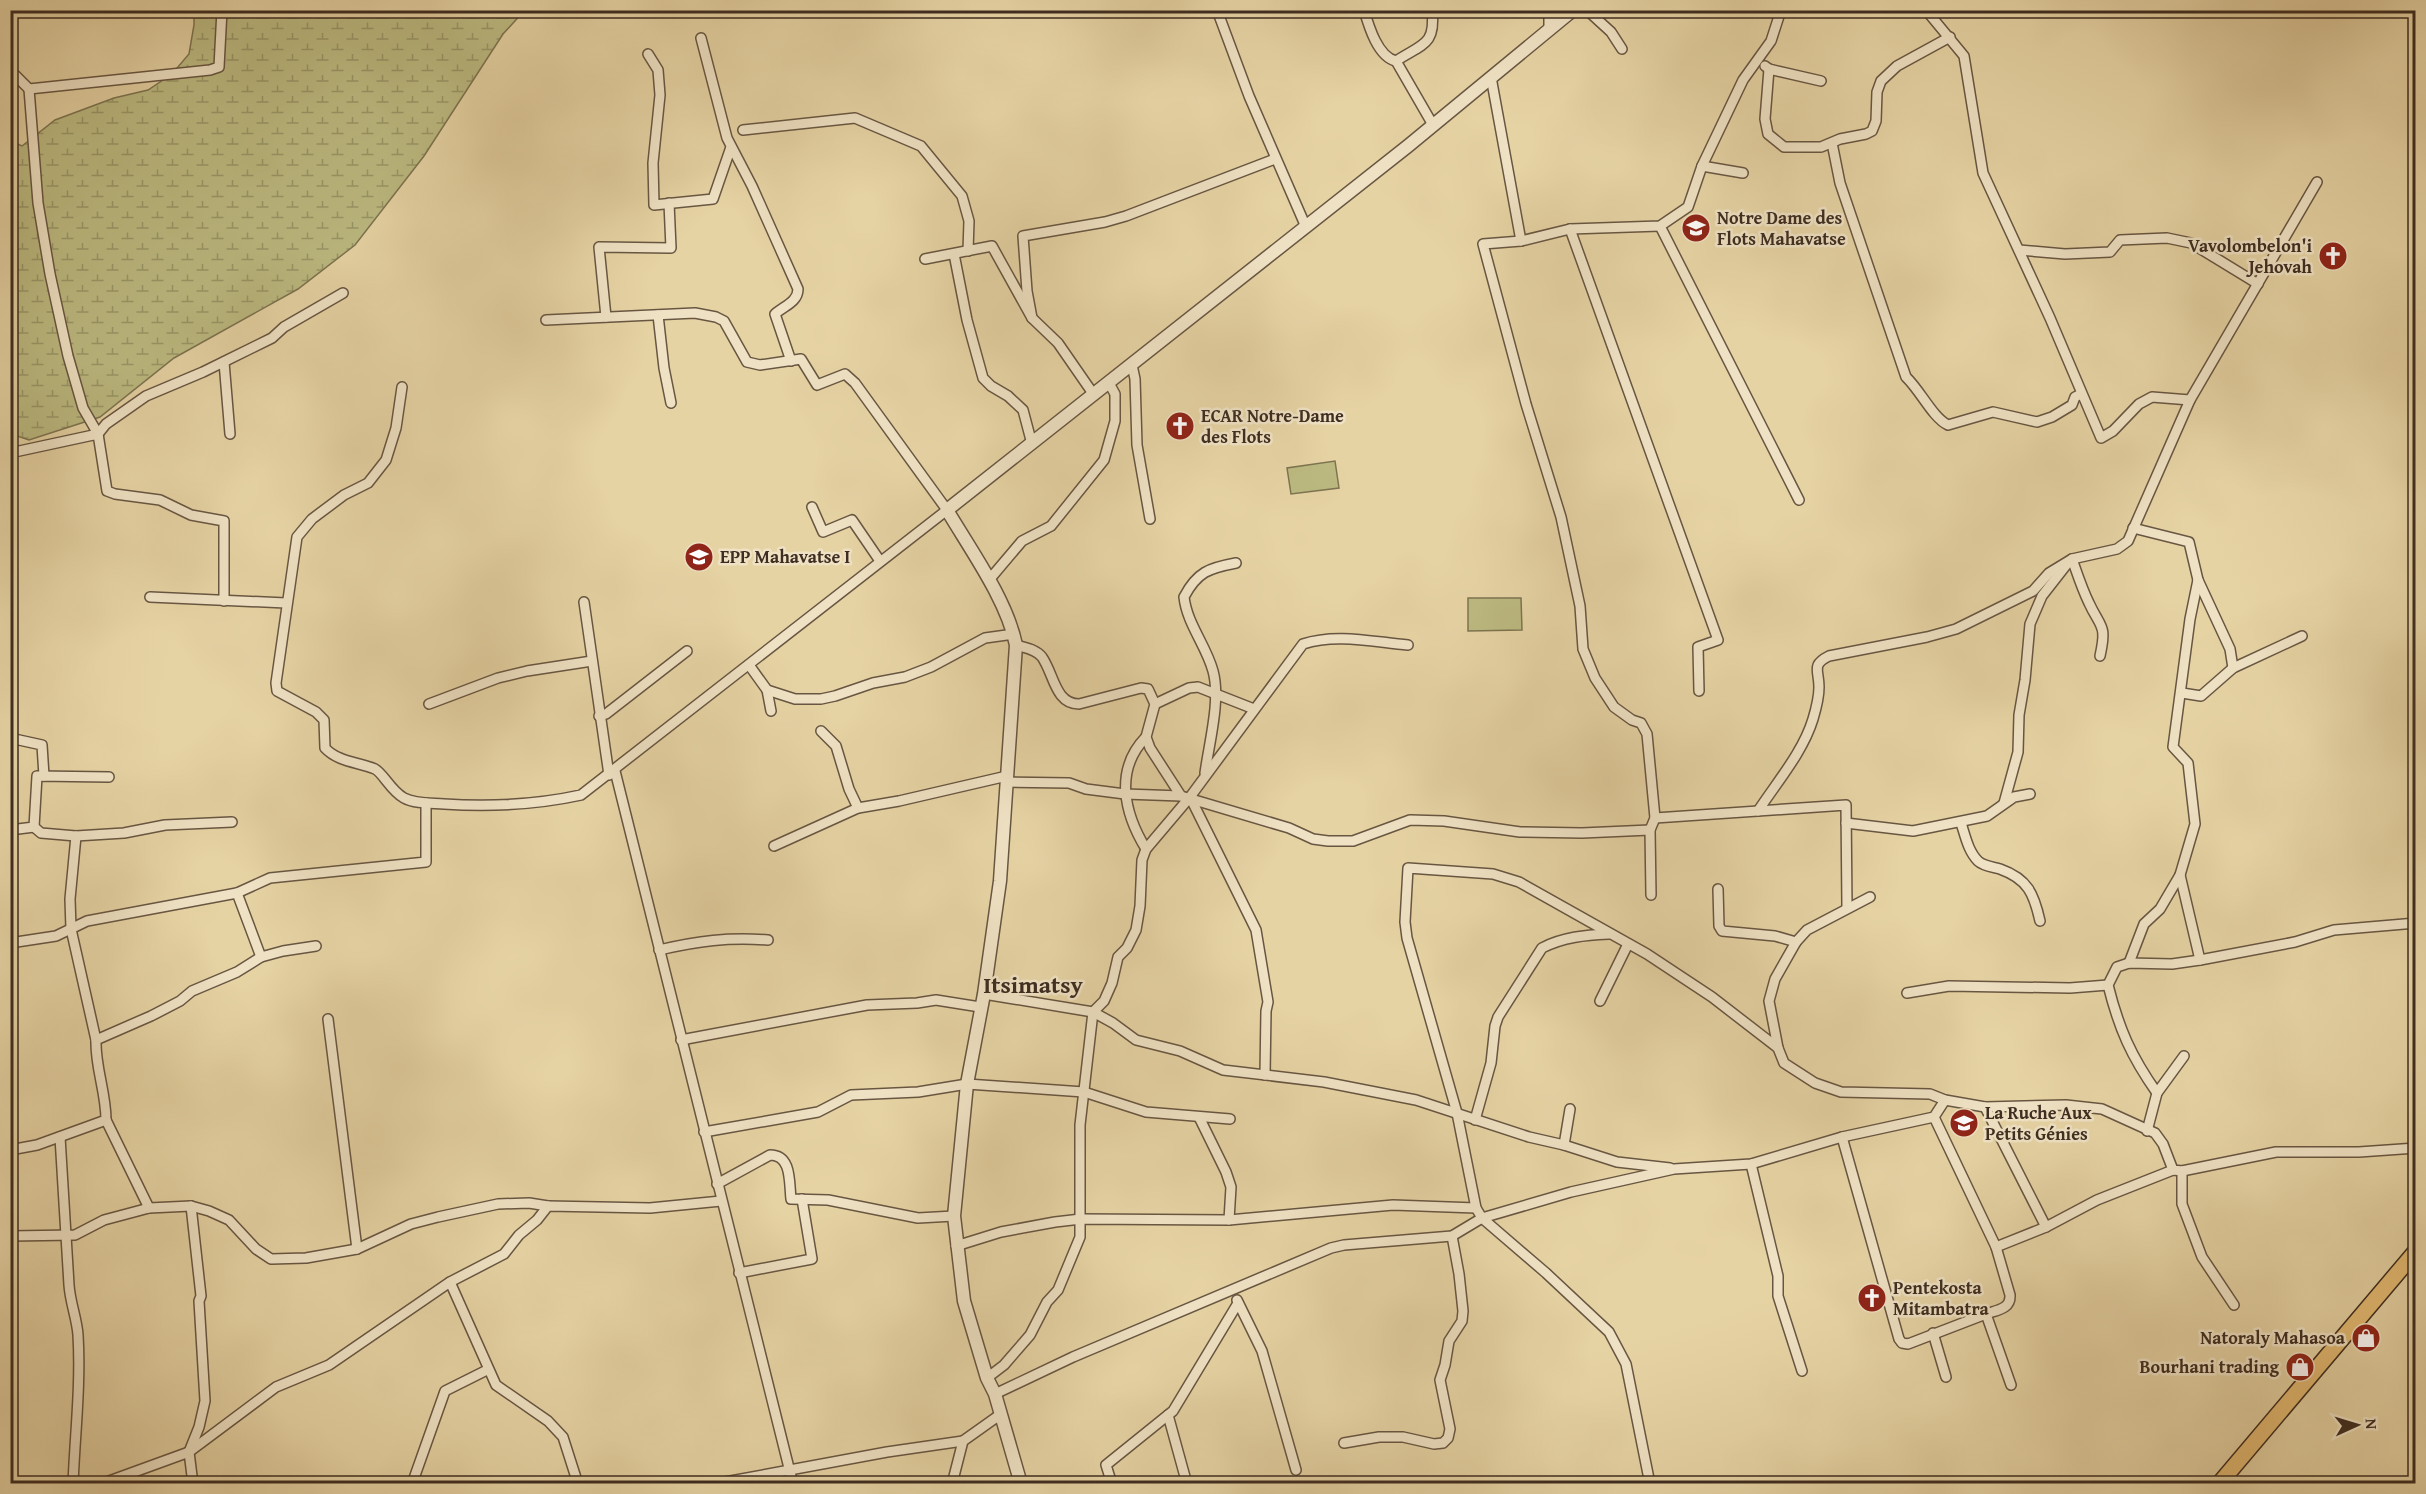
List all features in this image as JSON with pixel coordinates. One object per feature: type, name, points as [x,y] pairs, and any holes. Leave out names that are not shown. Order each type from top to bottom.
[{"type":"main road","points":[[2219,1484],[2415,1251]]},
{"type":"street","points":[[29,89],[179,74],[219,67],[222,10]]},
{"type":"street","points":[[1218,10],[1249,96],[1306,227]]},
{"type":"street","points":[[1364,10],[1383,52],[1390,60],[1396,61],[1430,39],[1433,32],[1432,11]]},
{"type":"street","points":[[1548,10],[1548,30]]},
{"type":"street","points":[[402,387],[396,428],[386,460],[368,483],[344,495],[312,519],[297,537],[286,603],[276,683],[277,691],[316,712],[324,720],[325,748],[330,753],[342,760],[378,770],[390,788],[405,799],[426,803],[493,806],[558,800],[581,795],[1132,365],[1573,10]]},
{"type":"street","points":[[1587,10],[1611,32],[1622,49]]},
{"type":"street","points":[[1651,895],[1650,830],[1655,818],[1647,734],[1641,723],[1632,720],[1614,706],[1595,678],[1584,649],[1580,606],[1561,517],[1483,244],[1521,241],[1570,230],[1660,226],[1688,207],[1702,166],[1743,80],[1771,41],[1781,10]]},
{"type":"street","points":[[1926,10],[1964,56],[1969,72],[1983,173],[2101,438],[2113,431],[2139,404],[2152,397],[2190,400]]},
{"type":"street","points":[[1769,69],[1765,118],[1768,134],[1784,147],[1821,147],[1840,138],[1872,131],[1876,121],[1877,92],[1881,81],[1897,66],[1950,37]]},
{"type":"street","points":[[701,38],[731,147],[752,186],[798,289],[793,301],[775,314],[791,360]]},
{"type":"street","points":[[648,54],[658,70],[660,95],[653,163],[654,205],[713,200],[731,147]]},
{"type":"street","points":[[1759,60],[1769,69],[1821,81]]},
{"type":"street","points":[[1396,61],[1433,125]]},
{"type":"street","points":[[10,75],[15,75],[29,89],[38,203],[50,274],[68,356],[83,408],[98,434],[106,491],[160,500],[191,515],[224,521],[224,601]]},
{"type":"street","points":[[1491,77],[1521,241]]},
{"type":"street","points":[[744,130],[855,118],[921,146],[962,196],[969,221],[968,251]]},
{"type":"street","points":[[1832,143],[1840,183],[1906,377],[1923,395],[1942,422],[1948,425],[1993,412],[2037,422],[2052,417],[2072,405],[2075,397],[2082,394]]},
{"type":"street","points":[[1032,318],[1027,291],[1023,236],[1105,222],[1126,216],[1275,159]]},
{"type":"street","points":[[1702,166],[1743,173]]},
{"type":"street","points":[[1758,811],[1804,742],[1814,718],[1819,687],[1817,667],[1820,660],[1829,656],[1956,629],[2033,591],[2049,573],[2072,559],[2117,549],[2128,541],[2190,400],[2317,183]]},
{"type":"street","points":[[606,317],[599,248],[670,248],[669,203]]},
{"type":"street","points":[[1660,226],[1799,500]]},
{"type":"street","points":[[1570,230],[1718,640],[1698,647],[1699,691]]},
{"type":"street","points":[[2019,250],[2065,254],[2110,252],[2120,240],[2167,238],[2191,243],[2258,284]]},
{"type":"street","points":[[925,259],[992,246],[1032,318],[1058,343],[1094,395]]},
{"type":"street","points":[[954,254],[967,320],[983,378],[1023,410],[1032,444]]},
{"type":"street","points":[[10,453],[98,434],[106,424],[146,396],[272,338],[284,327],[343,293]]},
{"type":"street","points":[[546,320],[695,313],[716,316],[724,321],[747,362],[760,365],[801,359],[817,385],[845,374],[946,510],[989,580],[1015,639],[1000,881],[984,994],[967,1084],[954,1216],[964,1301],[987,1378],[995,1394],[1021,1484]]},
{"type":"street","points":[[658,315],[670,403]]},
{"type":"street","points":[[224,362],[230,434]]},
{"type":"street","points":[[1132,365],[1136,379],[1138,456],[1150,519]]},
{"type":"street","points":[[989,580],[1022,541],[1052,526],[1104,460],[1115,421],[1115,394],[1109,383]]},
{"type":"street","points":[[812,507],[823,532],[852,520],[880,561]]},
{"type":"street","points":[[2133,528],[2189,542],[2198,580],[2230,649],[2233,668]]},
{"type":"street","points":[[2072,559],[2090,605],[2102,625],[2104,639],[2100,656]]},
{"type":"street","points":[[2004,803],[2018,752],[2019,715],[2030,624],[2042,596],[2072,559]]},
{"type":"street","points":[[1205,776],[1216,693],[1214,674],[1206,649],[1192,626],[1184,597],[1199,575],[1217,566],[1236,563]]},
{"type":"street","points":[[2129,963],[2144,924],[2160,909],[2180,875],[2195,824],[2188,763],[2174,747],[2190,619],[2198,580]]},
{"type":"street","points":[[150,597],[286,603]]},
{"type":"street","points":[[584,602],[599,716],[612,773],[659,950],[793,1484]]},
{"type":"street","points":[[2182,693],[2201,696],[2233,668],[2302,636]]},
{"type":"street","points":[[767,690],[795,699],[821,699],[835,696],[931,667],[985,638],[1015,639],[1036,651],[1063,699],[1070,704],[1079,704],[1141,688],[1148,689],[1155,704],[1146,737],[1135,749],[1128,764],[1125,794],[1133,827],[1146,849]]},
{"type":"street","points":[[987,1378],[1004,1365],[1030,1335],[1047,1302],[1058,1290],[1077,1245],[1081,1219],[1080,1125],[1093,1012],[1104,1001],[1112,983],[1118,957],[1136,930],[1140,906],[1142,860],[1146,849],[1185,796],[1205,776],[1303,644],[1337,638],[1408,645]]},
{"type":"street","points":[[599,716],[606,714],[687,651]]},
{"type":"street","points":[[429,704],[498,678],[592,661]]},
{"type":"street","points":[[749,665],[767,690],[771,711]]},
{"type":"street","points":[[1155,704],[1189,688],[1198,687],[1254,709]]},
{"type":"street","points":[[821,731],[836,746],[849,789],[858,807]]},
{"type":"street","points":[[1146,737],[1150,748],[1185,796],[1256,930],[1268,1002],[1265,1075]]},
{"type":"street","points":[[10,738],[42,745],[44,776]]},
{"type":"street","points":[[34,827],[37,776],[109,777]]},
{"type":"street","points":[[774,846],[858,807],[1007,779],[1069,783],[1086,789],[1125,794],[1185,796],[1289,828],[1313,839],[1328,841],[1353,841],[1410,820],[1444,821],[1520,832],[1582,833],[1650,830]]},
{"type":"street","points":[[1846,823],[1902,831],[1961,823],[1987,816],[2014,797],[2030,794]]},
{"type":"street","points":[[10,943],[43,940],[87,921],[237,893],[270,878],[426,862],[426,803]]},
{"type":"street","points":[[1655,818],[1846,805],[1847,908]]},
{"type":"street","points":[[10,830],[34,827],[41,833],[76,836],[124,833],[165,825],[232,822]]},
{"type":"street","points":[[1961,823],[1972,853],[1980,863],[2022,880],[2035,897],[2040,921]]},
{"type":"street","points":[[76,836],[70,899],[71,929],[96,1040],[96,1053],[106,1098],[106,1120],[149,1208]]},
{"type":"street","points":[[1650,1484],[1626,1364],[1609,1332],[1546,1273],[1482,1218],[1476,1208],[1457,1113],[1407,938],[1405,922],[1408,868],[1506,876],[1647,954],[1712,998],[1778,1048]]},
{"type":"street","points":[[2180,875],[2199,960]]},
{"type":"street","points":[[1718,889],[1719,926],[1722,932],[1775,936],[1796,942]]},
{"type":"street","points":[[237,893],[261,957]]},
{"type":"street","points":[[1870,897],[1807,930],[1796,942],[1775,979],[1769,1001],[1778,1048],[1785,1063],[1815,1083],[1841,1092],[1923,1093],[1945,1100],[1986,1107],[2066,1105],[2102,1109],[2155,1133],[2178,1170],[2182,1203],[2202,1257],[2234,1305]]},
{"type":"street","points":[[2157,1093],[2134,1058],[2118,1023],[2108,985],[2117,968],[2129,963],[2172,964],[2199,960],[2295,942],[2334,930],[2415,923]]},
{"type":"street","points":[[1475,1120],[1491,1063],[1498,1017],[1542,948],[1552,942],[1585,935],[1609,934]]},
{"type":"street","points":[[659,950],[701,940],[743,938],[768,940]]},
{"type":"street","points":[[1600,1001],[1628,944]]},
{"type":"street","points":[[96,1040],[152,1016],[180,1001],[192,991],[237,972],[261,957],[316,946]]},
{"type":"street","points":[[1907,993],[1949,986],[2070,988],[2108,985]]},
{"type":"street","points":[[984,994],[1093,1012],[1136,1040],[1180,1051],[1223,1070],[1324,1083],[1416,1100],[1529,1137],[1564,1145],[1617,1162],[1674,1169]]},
{"type":"street","points":[[681,1040],[867,1005],[917,1004],[936,1000],[980,1007]]},
{"type":"street","points":[[328,1019],[357,1249]]},
{"type":"street","points":[[2147,1131],[2157,1093],[2184,1056]]},
{"type":"street","points":[[704,1132],[818,1112],[851,1095],[918,1092],[967,1084],[1084,1092],[1146,1112],[1230,1119]]},
{"type":"street","points":[[995,1394],[1073,1357],[1344,1245],[1452,1236],[1482,1218],[1571,1192],[1674,1169],[1751,1164],[1842,1137],[1934,1117],[1945,1100]]},
{"type":"street","points":[[1986,1107],[2046,1227]]},
{"type":"street","points":[[1564,1145],[1570,1109]]},
{"type":"street","points":[[1199,1117],[1231,1187],[1229,1220]]},
{"type":"street","points":[[1842,1137],[1899,1339],[1902,1343],[1908,1344],[2006,1307],[2010,1301],[1996,1247],[1934,1117]]},
{"type":"street","points":[[10,1150],[37,1145],[106,1120]]},
{"type":"street","points":[[60,1137],[71,1305],[78,1332],[79,1361],[73,1484]]},
{"type":"street","points":[[1996,1247],[2046,1227],[2097,1200],[2178,1170],[2276,1152],[2359,1152],[2415,1148]]},
{"type":"street","points":[[717,1184],[770,1155],[779,1155],[787,1166],[791,1199],[828,1200],[918,1218],[954,1216]]},
{"type":"street","points":[[1751,1164],[1778,1276],[1778,1296],[1802,1371]]},
{"type":"street","points":[[739,1273],[812,1259],[802,1199]]},
{"type":"street","points":[[10,1236],[75,1235],[104,1220],[149,1208],[191,1206],[230,1220],[256,1249],[271,1259],[306,1258],[357,1249],[411,1224],[498,1204],[529,1203],[548,1206],[650,1208],[722,1201]]},
{"type":"street","points":[[956,1246],[1001,1232],[1055,1221],[1081,1219],[1229,1220],[1393,1204],[1476,1208]]},
{"type":"street","points":[[191,1206],[201,1296],[199,1301],[205,1401],[199,1427],[189,1452],[193,1484]]},
{"type":"street","points":[[101,1484],[189,1452],[237,1418],[261,1396],[276,1387],[329,1365],[450,1282],[504,1254],[548,1206]]},
{"type":"street","points":[[1344,1443],[1379,1437],[1395,1437],[1434,1444],[1443,1443],[1448,1438],[1450,1429],[1440,1380],[1449,1341],[1462,1321],[1463,1311],[1452,1236]]},
{"type":"street","points":[[450,1282],[496,1385],[548,1421],[563,1437],[578,1484]]},
{"type":"street","points":[[1233,1289],[1262,1351],[1296,1470]]},
{"type":"street","points":[[1112,1484],[1106,1465],[1168,1415],[1238,1303]]},
{"type":"street","points":[[1986,1314],[2011,1385]]},
{"type":"street","points":[[1933,1333],[1946,1377]]},
{"type":"street","points":[[412,1484],[445,1391],[488,1370]]},
{"type":"street","points":[[714,1484],[790,1468],[963,1441],[1000,1414]]},
{"type":"street","points":[[1168,1415],[1187,1484]]},
{"type":"street","points":[[952,1484],[963,1441]]},
{"type":"green space","points":[[194,11],[524,11],[503,34],[424,156],[355,245],[298,289],[174,358],[100,417],[29,440],[11,434],[10,141],[22,146],[55,120],[114,98],[148,90],[172,74],[189,54]]},
{"type":"green space","points":[[1335,461],[1339,488],[1291,494],[1287,468]]},
{"type":"green space","points":[[1468,598],[1521,598],[1522,630],[1468,631]]},
{"type":"place","name":"Notre Dame des Flots Mahavatse","points":[[1696,228]]},
{"type":"place","name":"Vavolombelon'i Jehovah","points":[[2333,256]]},
{"type":"place","name":"ECAR Notre-Dame des Flots","points":[[1180,426]]},
{"type":"place","name":"EPP Mahavatse I","points":[[699,557]]},
{"type":"place","name":"La Ruche Aux Petits Génies","points":[[1964,1123]]},
{"type":"place","name":"Pentekosta Mitambatra","points":[[1872,1298]]},
{"type":"place","name":"Natoraly Mahasoa","points":[[2366,1338]]},
{"type":"place","name":"Bourhani trading","points":[[2300,1367]]},
{"type":"district","name":"Itsimatsy","points":[[1033,985]]}]
